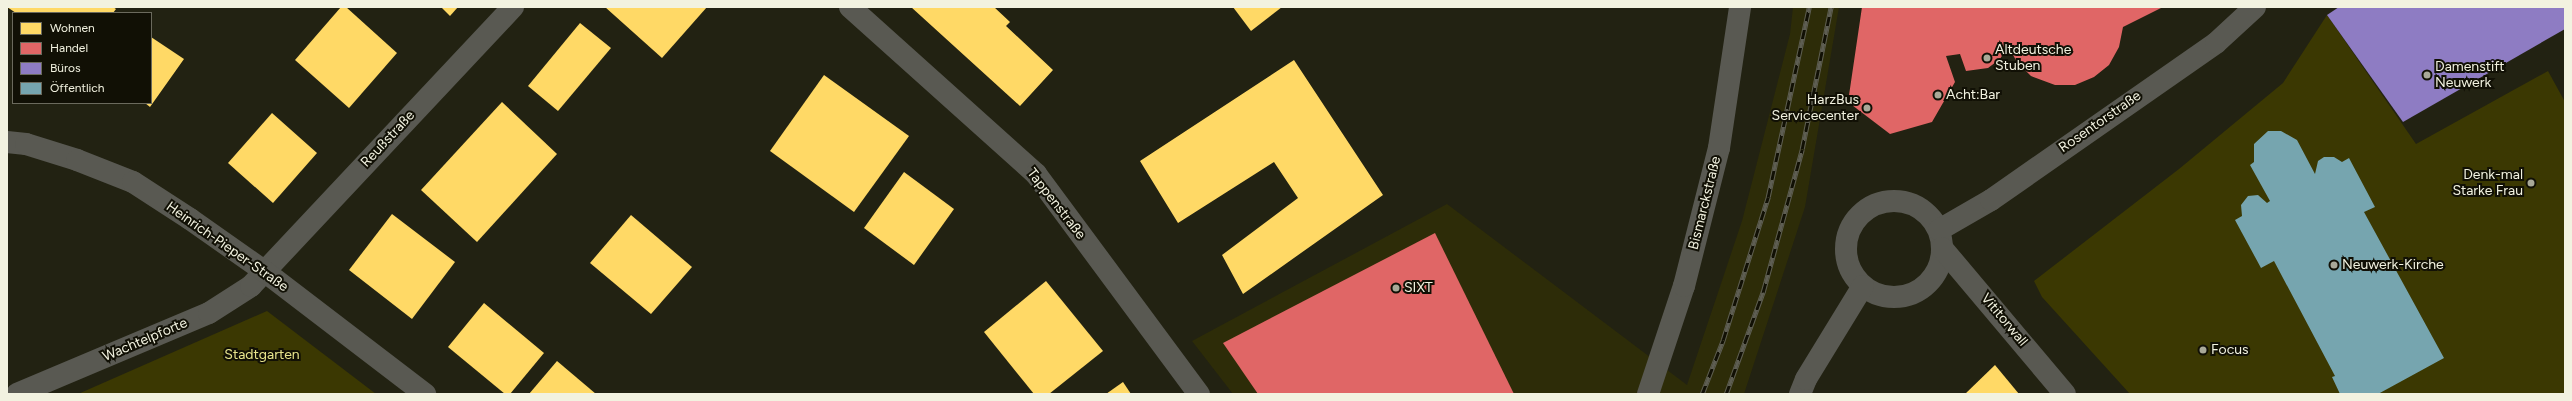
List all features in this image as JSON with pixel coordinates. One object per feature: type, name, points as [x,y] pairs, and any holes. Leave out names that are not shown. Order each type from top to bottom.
[{"type":"street","name":"Reußstraße","points":[[264,272],[513,7]]},
{"type":"street","name":"Tappenstraße","points":[[850,7],[1036,174],[1199,394]]},
{"type":"street","name":"Bismarckstraße","points":[[1648,394],[1684,286],[1719,148],[1740,7]]},
{"type":"street","name":"Rosentorstraße","points":[[1940,239],[1991,200],[2216,43],[2255,7]]},
{"type":"street","name":"Heinrich-Pieper-Straße","points":[[7,142],[26,144],[78,160],[133,182],[190,219],[264,272],[425,394]]},
{"type":"street","points":[[1891,200],[1911,203],[1927,213],[1940,239],[1939,266],[1933,276],[1915,292],[1897,297],[1879,295],[1863,286],[1848,267],[1845,243],[1854,221],[1871,205],[1891,200]]},
{"type":"street","name":"Vititorwall","points":[[1940,239],[2065,394]]},
{"type":"street","name":"Wachtelpforte","points":[[17,394],[209,312],[251,286],[264,272]]},
{"type":"street","points":[[1800,394],[1863,286]]},
{"type":"shaded area","points":[[1793,7],[1839,7],[1805,207],[1744,394],[1233,394],[1192,341],[1447,204],[1687,385],[1742,221],[1790,34]]},
{"type":"green space","points":[[2327,15],[2416,144],[2548,71],[2565,102],[2565,394],[2130,394],[2042,297],[2034,281],[2179,169],[2283,83]]},
{"type":"green space","name":"Stadtgarten","points":[[267,311],[376,394],[78,394]]},
{"type":"building: Wohnen","points":[[7,7],[113,7],[116,9],[114,12],[14,12]]},
{"type":"building: Wohnen","points":[[341,7],[346,7],[397,53],[349,108],[295,60]]},
{"type":"building: Wohnen","points":[[441,7],[458,7],[450,16]]},
{"type":"building: Wohnen","points":[[605,7],[707,7],[662,58]]},
{"type":"building: Wohnen","points":[[911,7],[994,7],[1010,22],[1006,26],[1053,70],[1020,106]]},
{"type":"building: Wohnen","points":[[1233,7],[1282,7],[1251,31]]},
{"type":"building: Wohnen","points":[[580,23],[611,48],[558,111],[528,86]]},
{"type":"building: Wohnen","points":[[152,38],[184,59],[150,107],[146,104],[152,104]]},
{"type":"building: Wohnen","points":[[1294,60],[1383,195],[1243,294],[1222,255],[1298,198],[1274,162],[1178,223],[1140,161]]},
{"type":"building: Wohnen","points":[[824,75],[909,136],[854,212],[770,151]]},
{"type":"building: Wohnen","points":[[502,102],[557,154],[477,242],[421,190]]},
{"type":"building: Wohnen","points":[[272,113],[317,153],[273,203],[228,163]]},
{"type":"building: Wohnen","points":[[904,172],[954,209],[914,265],[864,228]]},
{"type":"building: Wohnen","points":[[392,214],[455,262],[412,319],[349,270]]},
{"type":"building: Wohnen","points":[[631,215],[692,267],[651,314],[590,263]]},
{"type":"building: Wohnen","points":[[1046,281],[1103,351],[1049,394],[1034,394],[984,332]]},
{"type":"building: Wohnen","points":[[484,303],[544,353],[510,394],[505,394],[448,347]]},
{"type":"building: Wohnen","points":[[557,361],[596,394],[529,394]]},
{"type":"building: Wohnen","points":[[1995,365],[2019,394],[1965,394]]},
{"type":"building: Wohnen","points":[[1123,382],[1131,394],[1106,394]]},
{"type":"building: Handel","points":[[1862,7],[2163,7],[2123,27],[2119,47],[2109,65],[2094,77],[2075,85],[2055,85],[2031,76],[2017,62],[2008,46],[2000,59],[1988,68],[1966,71],[1960,54],[1946,56],[1955,82],[1932,122],[1890,134],[1848,102]]},
{"type":"building: Handel","name":"SIXT","points":[[1435,233],[1514,394],[1258,394],[1223,343]]},
{"type":"building: Büros","name":"Damenstift Neuwerk","points":[[2339,7],[2565,7],[2565,29],[2403,122],[2327,15]]},
{"type":"building: Öffentlich","name":"Neuwerk-Kirche","points":[[2268,131],[2281,131],[2297,140],[2315,174],[2318,161],[2324,157],[2334,157],[2342,162],[2349,158],[2375,207],[2364,212],[2444,358],[2378,394],[2340,394],[2332,377],[2335,376],[2274,261],[2261,268],[2235,220],[2242,216],[2241,205],[2248,196],[2258,195],[2267,203],[2270,201],[2250,165],[2254,162],[2254,144]]},
{"type":"railway","points":[[1702,394],[1723,340],[1768,197],[1809,7]]},
{"type":"railway","points":[[1726,394],[1763,292],[1802,149],[1831,7]]},
{"type":"place","name":"Altdeutsche Stuben","points":[[1987,58]]},
{"type":"place","name":"Damenstift Neuwerk","points":[[2427,75]]},
{"type":"place","name":"Acht:Bar","points":[[1938,95]]},
{"type":"place","name":"HarzBus Servicecenter","points":[[1867,108]]},
{"type":"place","name":"Denk-mal Starke Frau","points":[[2531,183]]},
{"type":"place","name":"Neuwerk-Kirche","points":[[2334,265]]},
{"type":"place","name":"SIXT","points":[[1396,288]]},
{"type":"place","name":"Focus","points":[[2203,350]]}]
